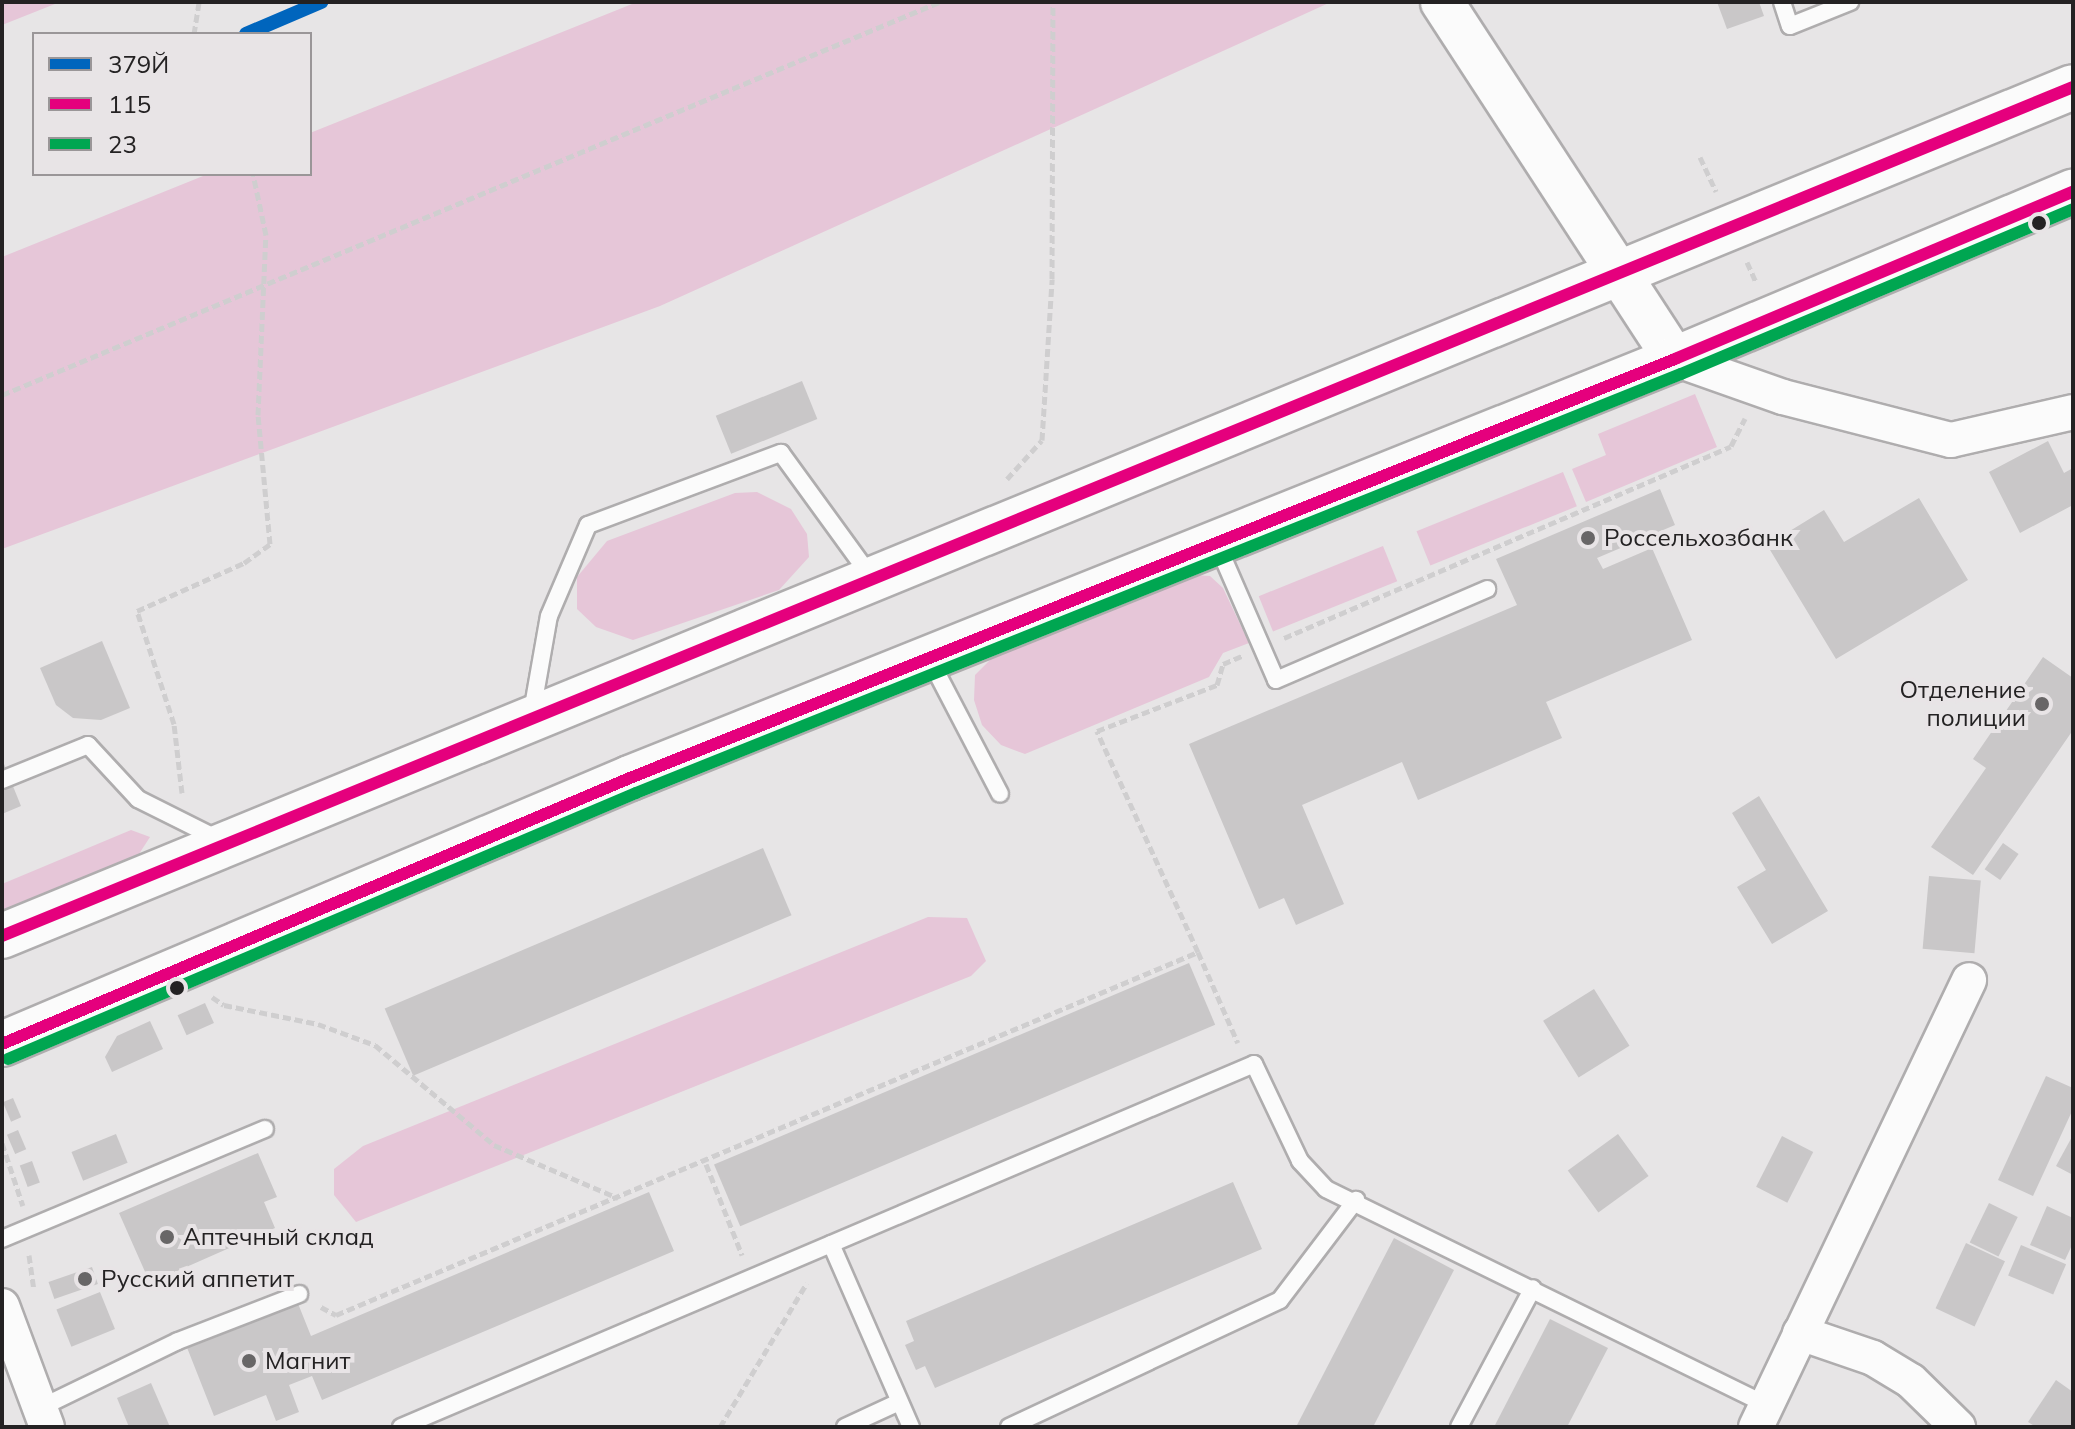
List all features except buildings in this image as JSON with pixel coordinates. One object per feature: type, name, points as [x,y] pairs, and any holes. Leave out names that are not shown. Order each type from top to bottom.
[{"type":"main road","points":[[2,936],[531,718],[875,582],[2073,87]]},
{"type":"main road","points":[[10,1045],[928,657],[1675,359],[2073,192]]},
{"type":"street","points":[[1442,2],[1675,359],[1783,397],[1951,440],[2073,412]]},
{"type":"street","points":[[1761,1416],[1969,980]]},
{"type":"street","points":[[2,1306],[43,1418]]},
{"type":"street","points":[[1800,1333],[1873,1358],[1911,1381],[1958,1427]]},
{"type":"lane","points":[[1782,2],[1790,26],[1850,2]]},
{"type":"lane","points":[[531,718],[549,616],[588,525],[781,453],[875,582]]},
{"type":"lane","points":[[1216,542],[1276,680],[1487,589]]},
{"type":"lane","points":[[928,657],[1000,794]]},
{"type":"lane","points":[[2,780],[88,745],[138,799],[228,844]]},
{"type":"lane","points":[[401,1427],[1254,1064],[1300,1161],[1326,1189],[1356,1200],[1533,1288],[1761,1416]]},
{"type":"lane","points":[[2,1239],[265,1129]]},
{"type":"lane","points":[[1009,1427],[1280,1300],[1356,1200]]},
{"type":"lane","points":[[831,1244],[911,1427]]},
{"type":"lane","points":[[1459,1427],[1533,1288]]},
{"type":"lane","points":[[43,1418],[178,1341],[299,1294]]},
{"type":"lane","points":[[845,1427],[899,1402]]},
{"type":"path","points":[[194,32],[199,2]]},
{"type":"path","points":[[2,395],[939,2]]},
{"type":"path","points":[[994,485],[1009,479],[1042,440],[1052,279],[1053,2]]},
{"type":"path","points":[[184,822],[174,724],[137,611],[244,563],[270,544],[258,415],[268,284],[263,210],[254,176]]},
{"type":"path","points":[[1249,1066],[1097,731],[1217,685],[1223,664],[1731,446]]},
{"type":"path","points":[[299,1294],[336,1315],[705,1163],[1198,952]]},
{"type":"path","points":[[205,992],[224,1005],[318,1024],[375,1045],[494,1145],[619,1199]]},
{"type":"path","points":[[2,1143],[22,1199],[37,1297]]},
{"type":"path","points":[[705,1163],[751,1278]]},
{"type":"path","points":[[720,1427],[831,1244]]},
{"type":"shaded area","points":[[2,2],[60,2],[2,25]]},
{"type":"shaded area","points":[[637,2],[1331,2],[660,306],[2,549],[2,257],[203,176],[312,176],[312,132]]},
{"type":"shaded area","points":[[1695,394],[1717,447],[1586,502],[1572,469],[1606,455],[1598,434]]},
{"type":"shaded area","points":[[1563,472],[1577,506],[1430,565],[1417,531]]},
{"type":"shaded area","points":[[757,492],[791,509],[807,534],[809,557],[779,590],[633,640],[596,627],[577,609],[577,577],[607,541],[735,493]]},
{"type":"shaded area","points":[[1383,546],[1397,581],[1273,631],[1259,596]]},
{"type":"shaded area","points":[[1194,575],[1210,576],[1223,588],[1249,643],[1223,653],[1209,677],[1025,754],[1001,745],[982,725],[974,700],[975,675],[991,659]]},
{"type":"shaded area","points":[[131,830],[150,837],[139,854],[2,913],[2,884]]},
{"type":"shaded area","points":[[928,917],[967,918],[986,961],[971,976],[356,1222],[334,1195],[334,1169],[363,1146]]},
{"type":"transit line","name":"379Й","points":[[251,32],[321,2]]},
{"type":"transit line","name":"115","points":[[2,936],[2073,87]]},
{"type":"transit line","name":"115","points":[[2,1044],[630,778],[1675,359],[2073,192]]},
{"type":"transit line","name":"23","points":[[8,1059],[636,793],[1681,374],[2073,209]]},
{"type":"place","name":"Россельхозбанк","points":[[1588,538]]},
{"type":"place","name":"Отделение полиции","points":[[2042,704]]},
{"type":"place","name":"Аптечный склад","points":[[167,1237]]},
{"type":"place","name":"Русский аппетит","points":[[85,1279]]},
{"type":"place","name":"Магнит","points":[[249,1361]]}]
